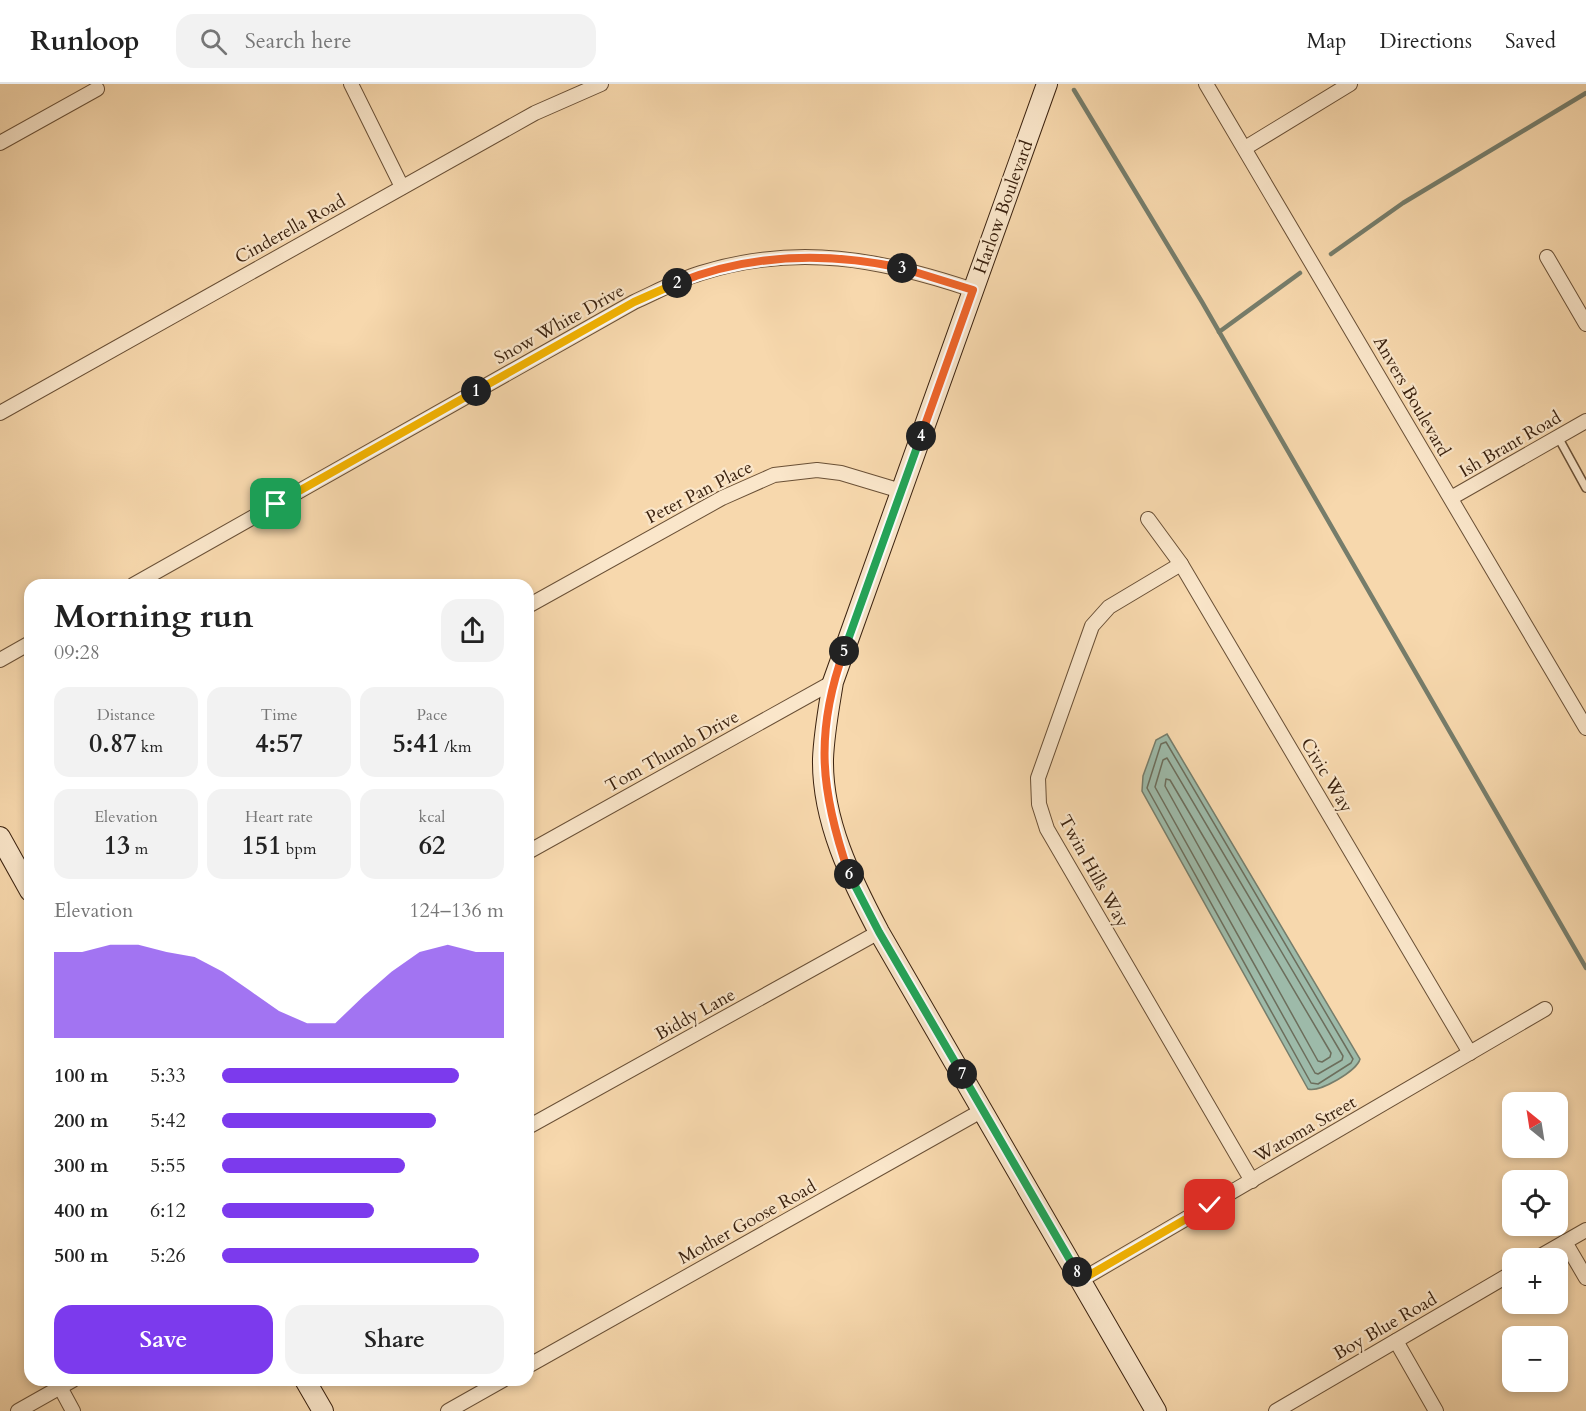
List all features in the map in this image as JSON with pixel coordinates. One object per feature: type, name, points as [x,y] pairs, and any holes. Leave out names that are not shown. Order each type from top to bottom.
[{"type":"street","points":[[351,84],[402,186]]},
{"type":"street","name":"Cinderella Road","points":[[0,413],[535,113],[601,84]]},
{"type":"street","name":"Anvers Boulevard","points":[[1206,84],[1586,728]]},
{"type":"street","points":[[1245,148],[1350,84]]},
{"type":"street","name":"Harlow Boulevard","points":[[1042,86],[973,290],[833,682],[823,760],[827,799],[851,878],[879,932],[1156,1411]]},
{"type":"street","points":[[0,143],[97,89]]},
{"type":"street","points":[[1547,256],[1586,324]]},
{"type":"street","name":"Snow White Drive","points":[[144,579],[634,302],[700,273],[764,260],[816,257],[864,260],[918,272],[973,290]]},
{"type":"street","name":"Ish Brant Road","points":[[1451,498],[1586,421]]},
{"type":"street","name":"Peter Pan Place","points":[[534,603],[722,498],[774,475],[817,470],[841,473],[901,491]]},
{"type":"street","name":"Civic Way","points":[[1148,519],[1181,564],[1470,1053]]},
{"type":"street","name":"Twin Hills Way","points":[[1181,564],[1108,607],[1092,626],[1038,778],[1039,804],[1047,830],[1252,1181]]},
{"type":"street","points":[[0,660],[24,647]]},
{"type":"street","name":"Tom Thumb Drive","points":[[534,849],[833,682]]},
{"type":"street","points":[[0,837],[24,879]]},
{"type":"street","name":"Biddy Lane","points":[[534,1124],[879,932]]},
{"type":"street","name":"Watoma Street","points":[[1081,1280],[1545,1009]]},
{"type":"street","name":"Mother Goose Road","points":[[534,1363],[983,1110]]},
{"type":"street","points":[[1554,1248],[1586,1230]]},
{"type":"street","points":[[1565,1242],[1586,1278]]},
{"type":"street","name":"Boy Blue Road","points":[[1276,1411],[1502,1279]]},
{"type":"street","points":[[1396,1341],[1436,1411]]},
{"type":"street","points":[[308,1386],[323,1411]]},
{"type":"street","points":[[448,1411],[492,1386]]},
{"type":"street","points":[[18,1411],[60,1387],[73,1411]]},
{"type":"lane","points":[[1558,437],[1586,488]]},
{"type":"water","points":[[1167,734],[1360,1059],[1345,1075],[1320,1088],[1308,1089],[1142,791],[1143,776],[1156,740]]},
{"type":"waterway","points":[[1074,90],[1202,302],[1586,968]]},
{"type":"waterway","points":[[1331,254],[1403,203],[1586,93]]},
{"type":"waterway","points":[[1219,332],[1300,273]]},
{"type":"route","points":[[276,504],[634,302],[700,273],[764,260],[816,257],[864,260],[918,272],[973,290],[833,682],[823,760],[827,799],[837,839],[851,878],[879,932],[1081,1280],[1210,1205]]}]
